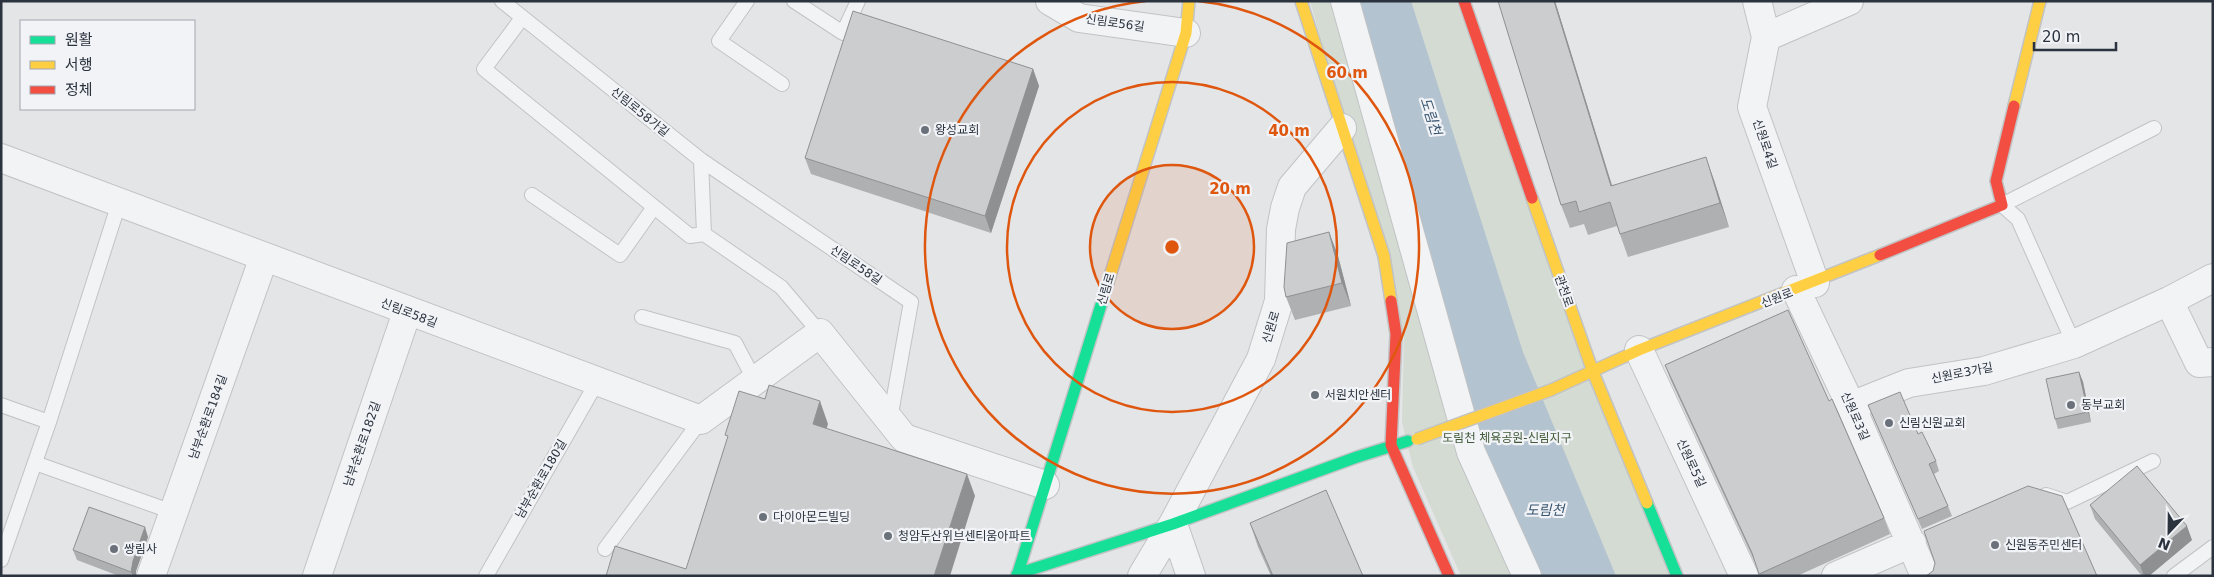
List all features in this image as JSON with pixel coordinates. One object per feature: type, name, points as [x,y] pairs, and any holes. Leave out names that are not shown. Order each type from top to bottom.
[{"type":"main road","name":"신림로","points":[[1017,575],[1186,33],[1190,1]]},
{"type":"main road","points":[[1301,1],[1384,256],[1396,334],[1391,445],[1449,576]]},
{"type":"main road","name":"관천로","points":[[1464,1],[1593,372],[1677,576]]},
{"type":"main road","points":[[2002,205],[1996,181],[2040,1]]},
{"type":"main road","name":"신원로","points":[[1391,445],[1416,439],[1551,390],[1639,350],[1805,287],[2002,205]]},
{"type":"main road","points":[[1017,575],[1173,524],[1391,445]]},
{"type":"street","name":"신림로56길","points":[[1050,1],[1078,18],[1186,33]]},
{"type":"street","points":[[1345,1],[1471,452],[1527,576]]},
{"type":"street","name":"신원로4길","points":[[1757,1],[1766,37],[1752,107],[1805,287]]},
{"type":"street","points":[[1766,37],[1848,1]]},
{"type":"street","name":"신원로","points":[[1142,576],[1173,524],[1250,381],[1272,331],[1279,301],[1281,230],[1285,208],[1292,188],[1342,128]]},
{"type":"street","name":"신림로58길","points":[[1,158],[407,312],[701,420]]},
{"type":"street","name":"남부순환로184길","points":[[151,576],[264,258]]},
{"type":"street","name":"신원로3가길","points":[[1851,406],[1909,383],[1984,371],[2074,344],[2169,301],[2213,278]]},
{"type":"street","name":"신원로3길","points":[[1805,287],[1851,406],[1920,539],[1925,576]]},
{"type":"street","points":[[2169,301],[2199,363],[2213,362]]},
{"type":"street","name":"남부순환로182길","points":[[318,576],[407,312]]},
{"type":"street","points":[[701,420],[820,333],[904,438],[1045,485]]},
{"type":"street","name":"신원로5길","points":[[1639,350],[1744,576]]},
{"type":"street","points":[[1173,524],[1191,576]]},
{"type":"street","points":[[1836,576],[1920,539]]},
{"type":"lane","name":"신림로58가길","points":[[502,1],[701,160]]},
{"type":"lane","points":[[747,1],[719,42],[782,84]]},
{"type":"lane","points":[[794,1],[843,33],[858,1]]},
{"type":"lane","points":[[522,18],[484,69],[690,236],[704,234],[781,287],[820,333]]},
{"type":"lane","name":"신원로","points":[[2002,205],[2154,128]]},
{"type":"lane","points":[[701,160],[704,234]]},
{"type":"lane","name":"신림로58길","points":[[701,160],[911,302],[890,420]]},
{"type":"lane","points":[[532,195],[620,255],[654,207]]},
{"type":"lane","points":[[1,560],[49,422],[119,203]]},
{"type":"lane","points":[[2002,205],[2018,219],[2074,344]]},
{"type":"lane","points":[[642,317],[735,342],[755,381]]},
{"type":"lane","name":"남부순환로180길","points":[[486,576],[597,382]]},
{"type":"lane","points":[[1,405],[49,422]]},
{"type":"lane","points":[[605,549],[701,420]]},
{"type":"lane","points":[[2033,491],[2067,502],[2153,461]]},
{"type":"lane","points":[[34,463],[174,512]]},
{"type":"lane","points":[[2174,576],[2213,547]]},
{"type":"green space","name":"도림천 체육공원-신림지구","points":[[1310,1],[1456,1],[1670,576],[1461,576],[1413,467],[1402,422],[1404,336]]},
{"type":"water","name":"도림천","points":[[1340,1],[1411,1],[1523,352],[1616,576],[1528,576],[1473,443]]},
{"type":"building","points":[[1498,1],[1554,1],[1611,186],[1706,157],[1720,203],[1620,234],[1610,202],[1579,212],[1576,201],[1561,205]]},
{"type":"building","name":"왕성교회","points":[[853,11],[1033,69],[985,216],[805,158]]},
{"type":"building","points":[[1329,232],[1342,283],[1286,297],[1284,287],[1287,243]]},
{"type":"building","points":[[1788,310],[1829,401],[1832,399],[1884,518],[1759,574],[1752,553],[1665,365]]},
{"type":"building","name":"동부교회","points":[[2079,372],[2088,412],[2055,419],[2046,379]]},
{"type":"building","points":[[769,385],[820,401],[813,424],[967,474],[934,576],[606,576],[615,546],[686,569],[728,436],[725,435],[739,391],[765,399]]},
{"type":"building","points":[[1900,392],[1918,434],[1922,432],[1936,461],[1929,464],[1948,506],[1918,519],[1868,405]]},
{"type":"building","points":[[2137,466],[2187,526],[2140,565],[2090,505]]},
{"type":"building","points":[[2028,486],[2062,496],[2097,576],[1926,576],[1933,571],[1935,563],[1924,531]]},
{"type":"building","points":[[1326,490],[1363,576],[1273,576],[1250,523]]},
{"type":"building","name":"쌍림사","points":[[89,507],[145,527],[131,572],[73,550]]},
{"type":"traffic: fast","points":[[1017,576],[1110,276]]},
{"type":"traffic: fast","points":[[1017,574],[1173,524],[1357,457],[1408,441]]},
{"type":"traffic: fast","points":[[1647,503],[1677,576]]},
{"type":"traffic: slow","points":[[1110,276],[1186,33],[1189,1]]},
{"type":"traffic: slow","points":[[1301,1],[1384,256],[1391,301]]},
{"type":"traffic: slow","points":[[2014,106],[2040,1]]},
{"type":"traffic: slow","points":[[1532,198],[1593,372],[1647,503]]},
{"type":"traffic: slow","points":[[1551,390],[1639,350],[1880,255]]},
{"type":"traffic: slow","points":[[1417,439],[1551,390]]},
{"type":"traffic: jam","points":[[1464,1],[1532,198]]},
{"type":"traffic: jam","points":[[1880,255],[2002,205],[1996,181],[2014,106]]},
{"type":"traffic: jam","points":[[1391,301],[1396,334],[1391,445],[1449,576]]},
{"type":"place","name":"왕성교회","points":[[925,130]]},
{"type":"place","name":"서원치안센터","points":[[1315,395]]},
{"type":"place","name":"동부교회","points":[[2071,405]]},
{"type":"place","name":"신림신원교회","points":[[1889,423]]},
{"type":"place","name":"다이아몬드빌딩","points":[[763,517]]},
{"type":"place","name":"청암두산위브센티움아파트","points":[[888,536]]},
{"type":"place","name":"신원동주민센터","points":[[1995,545]]},
{"type":"place","name":"쌍림사","points":[[114,549]]}]
